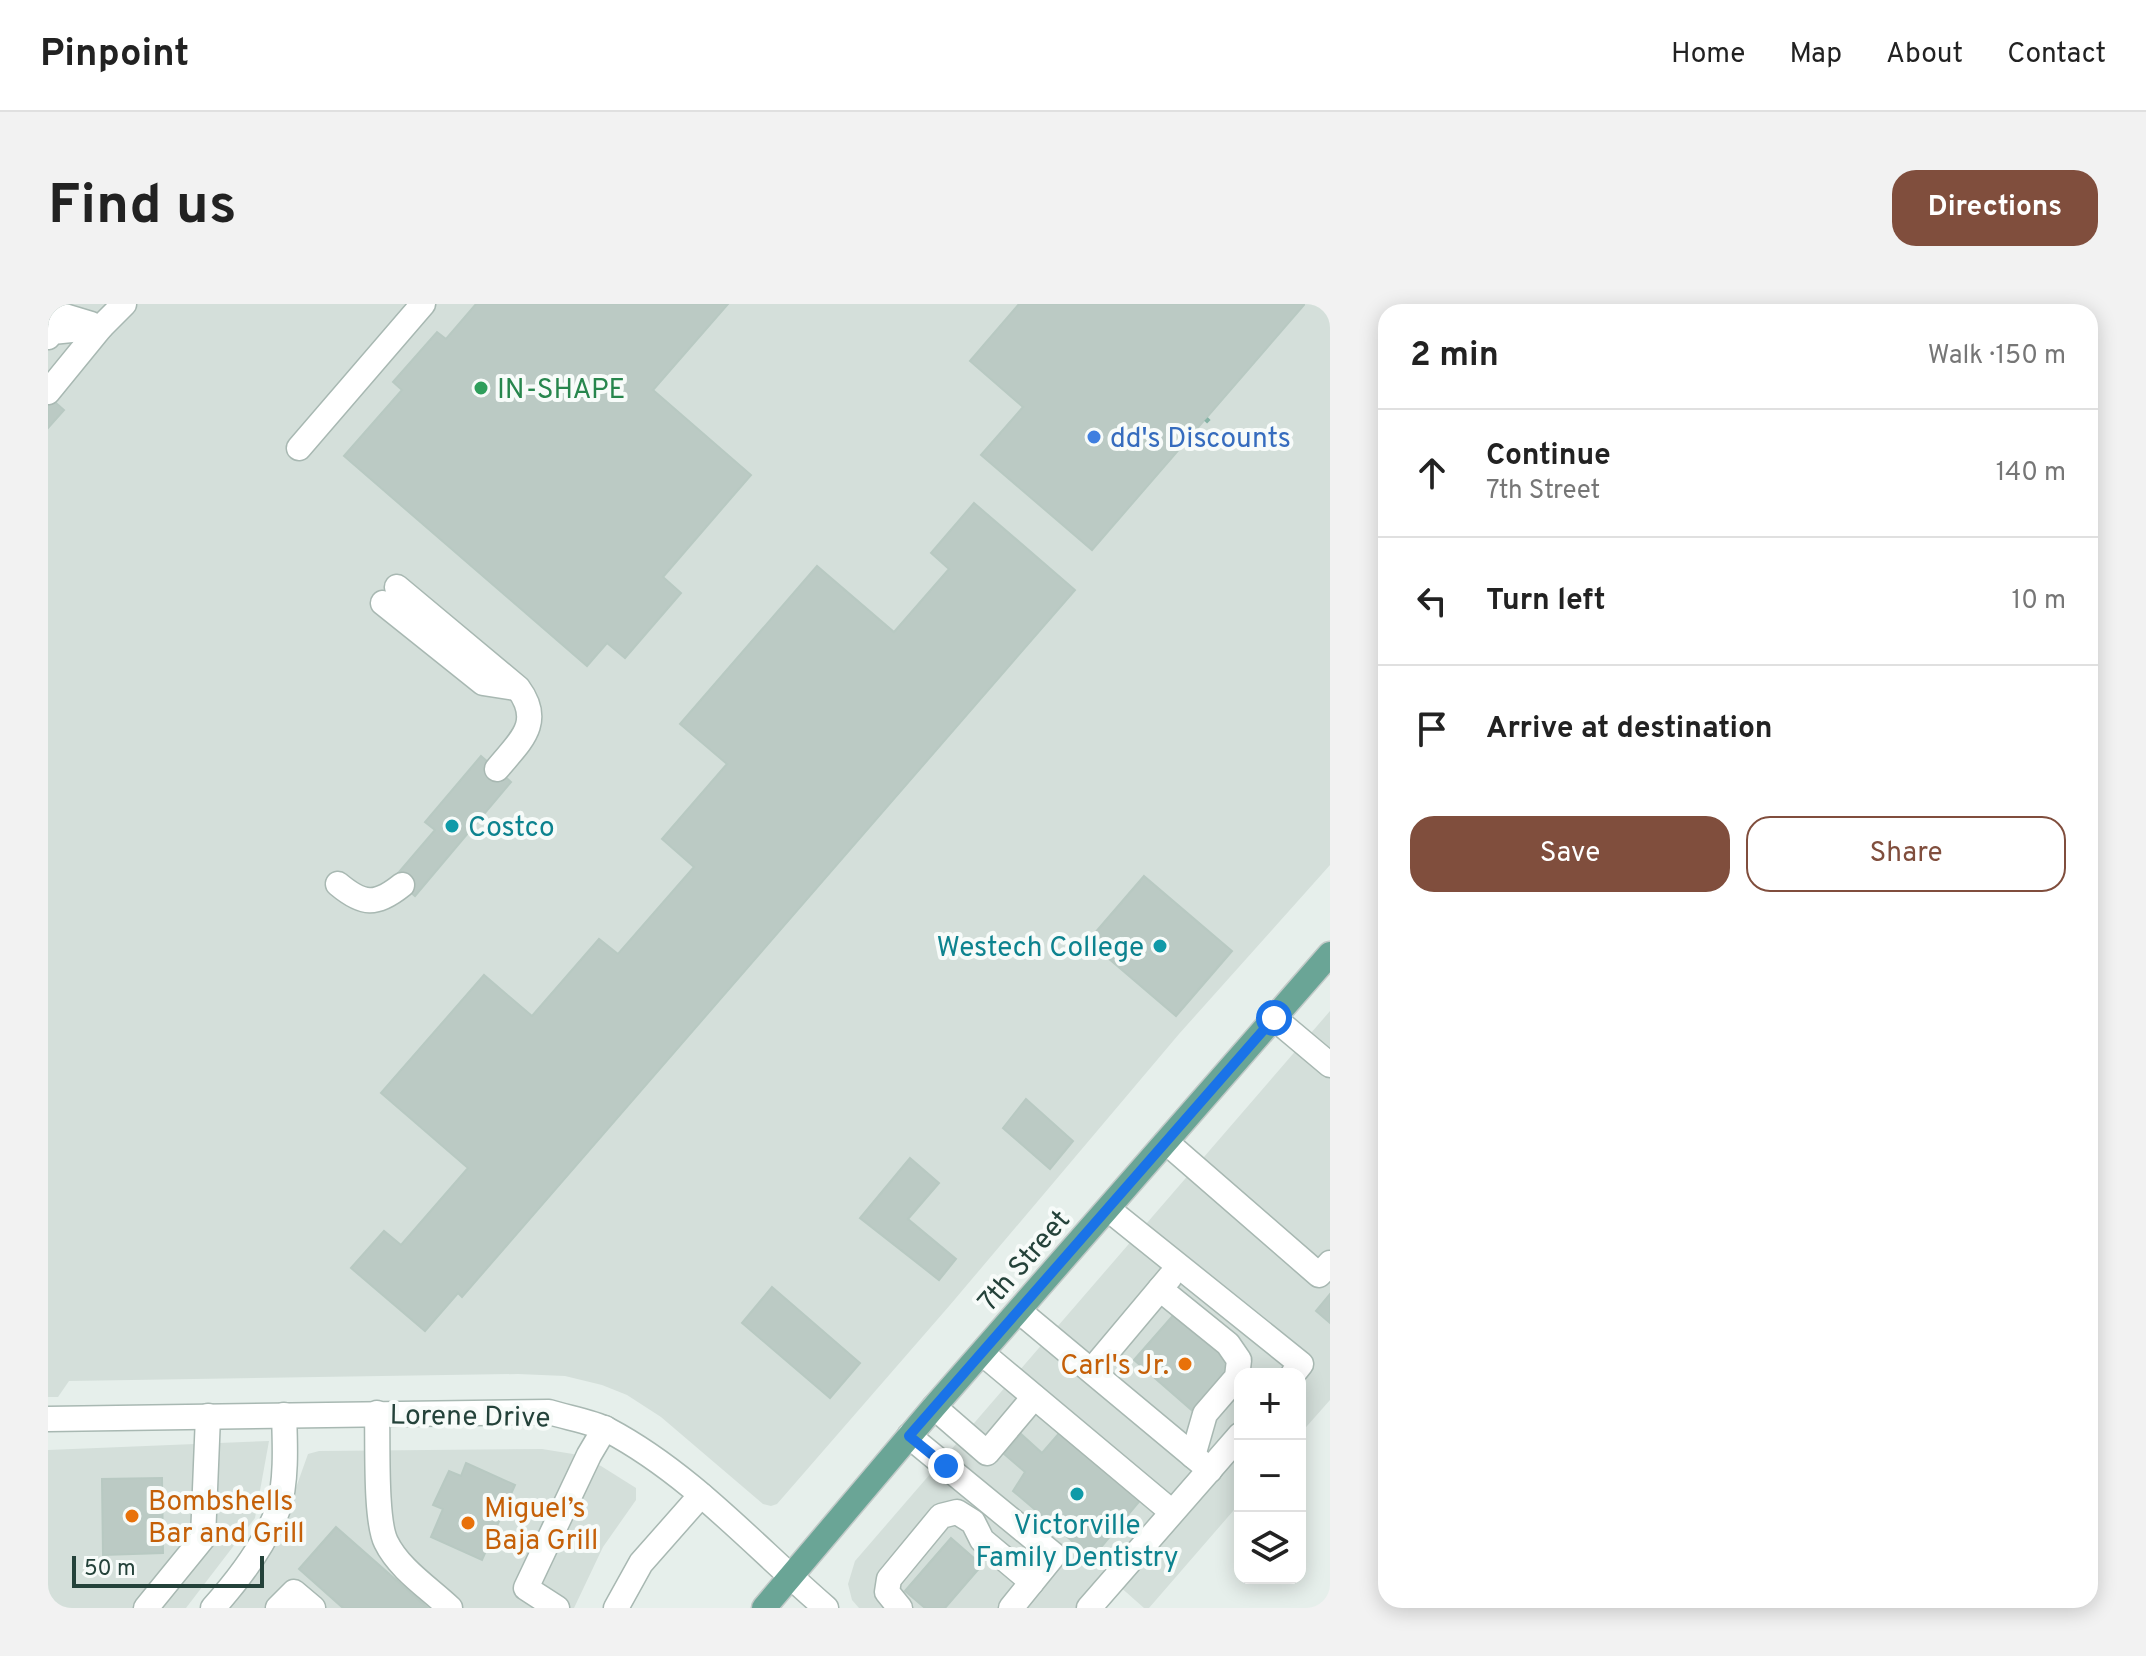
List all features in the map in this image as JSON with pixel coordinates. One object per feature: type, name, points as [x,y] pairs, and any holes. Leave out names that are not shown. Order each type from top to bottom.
[{"type":"main road","name":"7th Street","points":[[764,1608],[934,1407],[1330,954]]},
{"type":"street","points":[[48,392],[124,304]]},
{"type":"street","points":[[299,448],[423,304]]},
{"type":"street","points":[[48,311],[101,327]]},
{"type":"street","points":[[48,337],[52,332],[101,327]]},
{"type":"street","points":[[390,595],[518,688],[528,702],[531,717],[524,736],[497,769]]},
{"type":"street","points":[[338,884],[354,898],[372,901],[389,896],[402,885]]},
{"type":"street","points":[[1274,1018],[1330,1065]]},
{"type":"street","points":[[1166,1142],[1319,1275],[1330,1263]]},
{"type":"street","points":[[1108,1209],[1301,1364],[1298,1368]]},
{"type":"street","points":[[1092,1370],[1179,1267]]},
{"type":"street","points":[[1160,1289],[1228,1344],[1239,1360],[1237,1377],[1205,1414],[1201,1463]]},
{"type":"street","points":[[1019,1311],[1201,1463]]},
{"type":"street","points":[[982,1353],[1172,1512]]},
{"type":"street","points":[[934,1407],[987,1453],[1034,1397]]},
{"type":"street","name":"Lorene Drive","points":[[48,1419],[549,1412],[605,1428],[654,1458],[701,1495],[826,1608]]},
{"type":"street","points":[[377,1413],[379,1503],[384,1540],[397,1560],[450,1608]]},
{"type":"street","points":[[219,1606],[260,1546],[279,1506],[285,1452],[284,1415]]},
{"type":"street","points":[[146,1608],[203,1538],[208,1416]]},
{"type":"street","points":[[557,1608],[526,1588],[605,1428]]},
{"type":"street","points":[[909,1436],[1054,1555],[1011,1608]]},
{"type":"street","points":[[1089,1608],[1172,1512],[1201,1463],[1234,1439]]},
{"type":"street","points":[[616,1608],[641,1563],[701,1495]]},
{"type":"street","points":[[900,1608],[887,1592],[889,1579],[941,1516],[957,1512],[973,1522],[982,1540],[1032,1582]]},
{"type":"street","points":[[278,1608],[294,1592],[313,1608]]},
{"type":"path","points":[[1206,419],[1213,426]]},
{"type":"shaded area","points":[[48,304],[1330,304],[1330,865],[1179,1034],[777,1504],[763,1504],[661,1417],[627,1395],[565,1376],[518,1374],[69,1381],[58,1397],[48,1397]]},
{"type":"shaded area","points":[[1330,1011],[1330,1400],[1306,1427],[1306,1368],[1234,1368],[1234,1510],[1149,1608],[1144,1608],[1109,1577],[1081,1608],[859,1608],[852,1600],[848,1584],[855,1561]]},
{"type":"shaded area","points":[[269,1441],[255,1518],[186,1608],[48,1608],[48,1450]]},
{"type":"shaded area","points":[[542,1449],[573,1454],[601,1466],[636,1488],[636,1500],[603,1547],[574,1608],[226,1608],[282,1527],[308,1454],[319,1451]]},
{"type":"building","points":[[476,304],[728,304],[653,390],[751,475],[663,577],[681,593],[625,658],[607,643],[587,666],[344,456],[402,390],[393,382],[437,332],[446,339]]},
{"type":"building","name":"dd's Discounts","points":[[1019,304],[1304,305],[1092,550],[981,455],[1023,407],[970,361]]},
{"type":"building","points":[[48,396],[64,410],[48,428]]},
{"type":"building","points":[[974,503],[1075,590],[462,1297],[458,1293],[425,1331],[351,1268],[384,1231],[401,1245],[468,1168],[381,1093],[484,975],[532,1016],[599,939],[618,954],[694,867],[662,839],[727,764],[680,724],[817,566],[894,632],[949,569],[931,553]]},
{"type":"building","name":"Costco","points":[[481,756],[511,782],[415,896],[394,878],[435,830],[425,822]]},
{"type":"building","name":"Westech College","points":[[1144,876],[1232,951],[1176,1016],[1088,941]]},
{"type":"building","points":[[1026,1099],[1073,1141],[1050,1169],[1003,1128]]},
{"type":"building","points":[[910,1158],[939,1183],[908,1219],[956,1259],[939,1280],[860,1218]]},
{"type":"building","points":[[772,1287],[860,1363],[830,1398],[742,1323]]},
{"type":"building","points":[[1330,1294],[1330,1323],[1316,1311]]},
{"type":"building","name":"Carl's Jr.","points":[[1177,1311],[1234,1360],[1232,1371],[1195,1413],[1134,1360]]},
{"type":"building","name":"Victorville Family Dentistry","points":[[1062,1430],[1142,1498],[1092,1558],[1013,1491],[1025,1472],[1004,1454],[1021,1434],[1042,1453]]},
{"type":"building","name":"Miguel’s Baja Grill","points":[[466,1463],[515,1485],[482,1560],[431,1537],[443,1509],[433,1505],[449,1471],[461,1476]]},
{"type":"building","name":"Bombshells Bar and Grill","points":[[162,1478],[163,1553],[103,1555],[102,1479]]},
{"type":"building","points":[[336,1527],[428,1608],[343,1608],[299,1569]]},
{"type":"building","points":[[951,1538],[982,1565],[945,1608],[925,1608],[905,1591]]},
{"type":"place","name":"IN-SHAPE","points":[[481,388]]},
{"type":"place","name":"dd's Discounts","points":[[1094,437]]},
{"type":"place","name":"Costco","points":[[452,826]]},
{"type":"place","name":"Westech College","points":[[1160,946]]},
{"type":"place","name":"Carl's Jr.","points":[[1185,1364]]},
{"type":"place","name":"Victorville Family Dentistry","points":[[1077,1494]]},
{"type":"place","name":"Bombshells Bar and Grill","points":[[132,1516]]},
{"type":"place","name":"Miguel’s Baja Grill","points":[[468,1523]]},
{"type":"route","points":[[946,1466],[909,1436],[1274,1018]]}]
